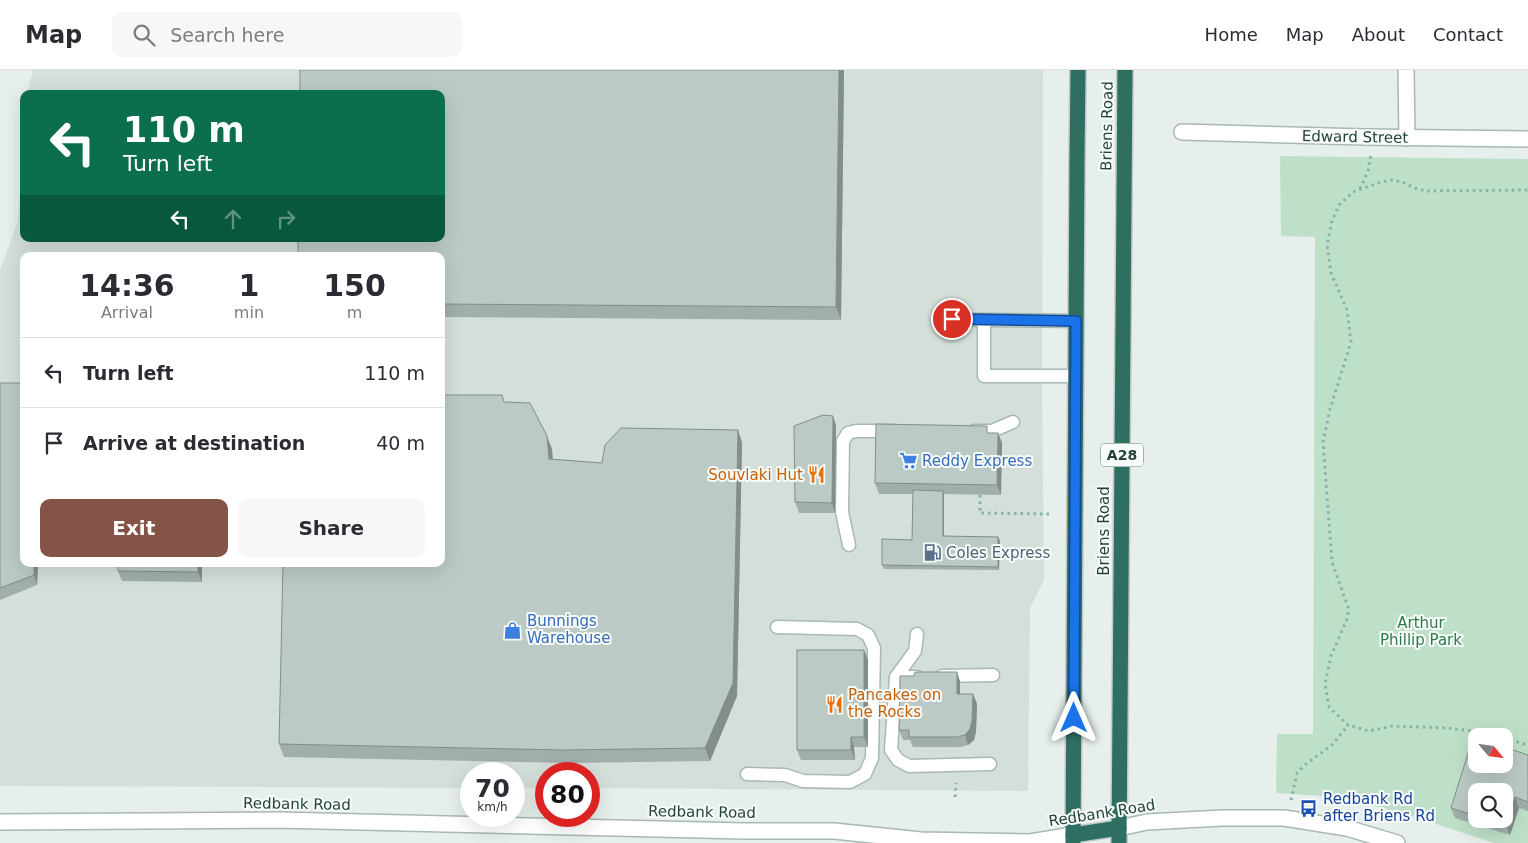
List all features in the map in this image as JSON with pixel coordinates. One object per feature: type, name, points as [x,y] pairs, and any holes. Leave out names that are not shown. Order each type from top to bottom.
[{"type":"highway","name":"Briens Road","points":[[1073,839],[1078,70]]},
{"type":"highway","name":"Briens Road","points":[[1119,835],[1125,70]]},
{"type":"highway","name":"Redbank Road","points":[[1073,839],[1119,835]]},
{"type":"street","points":[[1406,70],[1407,138]]},
{"type":"street","name":"Edward Street","points":[[1182,132],[1528,139]]},
{"type":"street","name":"Redbank Road","points":[[1119,835],[1147,822],[1222,818],[1284,818],[1347,828],[1398,843]]},
{"type":"street","name":"Redbank Road","points":[[0,822],[278,820],[744,837],[834,831],[921,840],[1030,842],[1073,839]]},
{"type":"lane","points":[[952,319],[1076,321]]},
{"type":"lane","points":[[984,320],[984,376],[1076,376]]},
{"type":"lane","points":[[962,431],[992,431],[1013,422]]},
{"type":"lane","points":[[849,545],[842,512],[843,441],[848,433],[856,430],[904,431]]},
{"type":"lane","points":[[747,774],[784,775],[803,781],[850,782],[865,774],[872,758],[874,648],[868,635],[857,628],[777,627]]},
{"type":"lane","points":[[917,634],[915,651],[896,677],[892,750],[898,760],[909,766],[990,764]]},
{"type":"lane","points":[[896,677],[993,676]]},
{"type":"path","points":[[1360,189],[1368,171],[1372,150],[1366,137]]},
{"type":"path","points":[[1468,730],[1392,726],[1368,731],[1348,726],[1329,707],[1325,684],[1331,656],[1348,617],[1348,607],[1332,562],[1323,442],[1330,410],[1351,342],[1347,310],[1330,273],[1327,246],[1332,221],[1339,205],[1353,192],[1392,180],[1426,191],[1528,190]]},
{"type":"path","points":[[980,495],[980,513],[1049,514]]},
{"type":"path","points":[[1291,800],[1297,773],[1332,744],[1348,726]]},
{"type":"path","points":[[1513,741],[1528,745]]},
{"type":"shaded area","points":[[33,70],[1043,70],[1042,387],[1044,580],[1030,608],[1028,791],[600,788],[600,762],[535,762],[535,788],[525,788],[525,762],[460,762],[460,788],[0,786],[0,270],[18,221],[20,193],[20,242],[445,242],[445,90],[28,90]]},
{"type":"green space","name":"Arthur Phillip Park","points":[[1280,156],[1528,159],[1528,843],[1494,843],[1403,813],[1338,797],[1276,793],[1277,734],[1313,734],[1315,237],[1281,236]]},
{"type":"building","points":[[300,70],[839,70],[836,307],[445,304],[445,252],[298,252],[298,242],[445,242],[445,90],[300,90]]},
{"type":"building","points":[[0,383],[20,383],[20,567],[34,567],[34,575],[0,588]]},
{"type":"building","name":"Bunnings Warehouse","points":[[445,395],[502,395],[504,402],[530,403],[547,436],[549,459],[602,463],[605,445],[621,428],[738,430],[733,683],[705,748],[563,750],[279,744],[283,567],[445,567]]},
{"type":"building","name":"Souvlaki Hut","points":[[823,415],[833,416],[832,503],[795,502],[794,426]]},
{"type":"building","points":[[876,424],[987,426],[987,433],[998,433],[997,485],[875,483]]},
{"type":"building","points":[[913,490],[943,491],[943,536],[998,537],[998,567],[882,565],[882,539],[912,540]]},
{"type":"building","points":[[118,567],[198,567],[198,572],[118,571]]},
{"type":"building","name":"Pancakes on the Rocks","points":[[797,650],[864,650],[864,737],[851,737],[851,750],[797,750]]},
{"type":"building","points":[[915,672],[957,672],[957,694],[973,694],[972,721],[970,729],[965,735],[957,737],[909,737],[909,730],[899,730],[900,676],[914,676]]},
{"type":"building","points":[[1513,750],[1528,755],[1528,802],[1515,797],[1513,803],[1513,783],[1468,783],[1468,813],[1451,808],[1468,753],[1468,773],[1513,773]]},
{"type":"place","name":"Reddy Express","points":[[908,461]]},
{"type":"place","name":"Souvlaki Hut","points":[[817,475]]},
{"type":"place","name":"Coles Express","points":[[932,553]]},
{"type":"place","name":"Bunnings Warehouse","points":[[513,630]]},
{"type":"place","name":"Pancakes on the Rocks","points":[[834,704]]},
{"type":"place","name":"Redbank Rd after Briens Rd","points":[[1309,808]]},
{"type":"route","points":[[952,319],[1076,321],[1074,718]]}]
